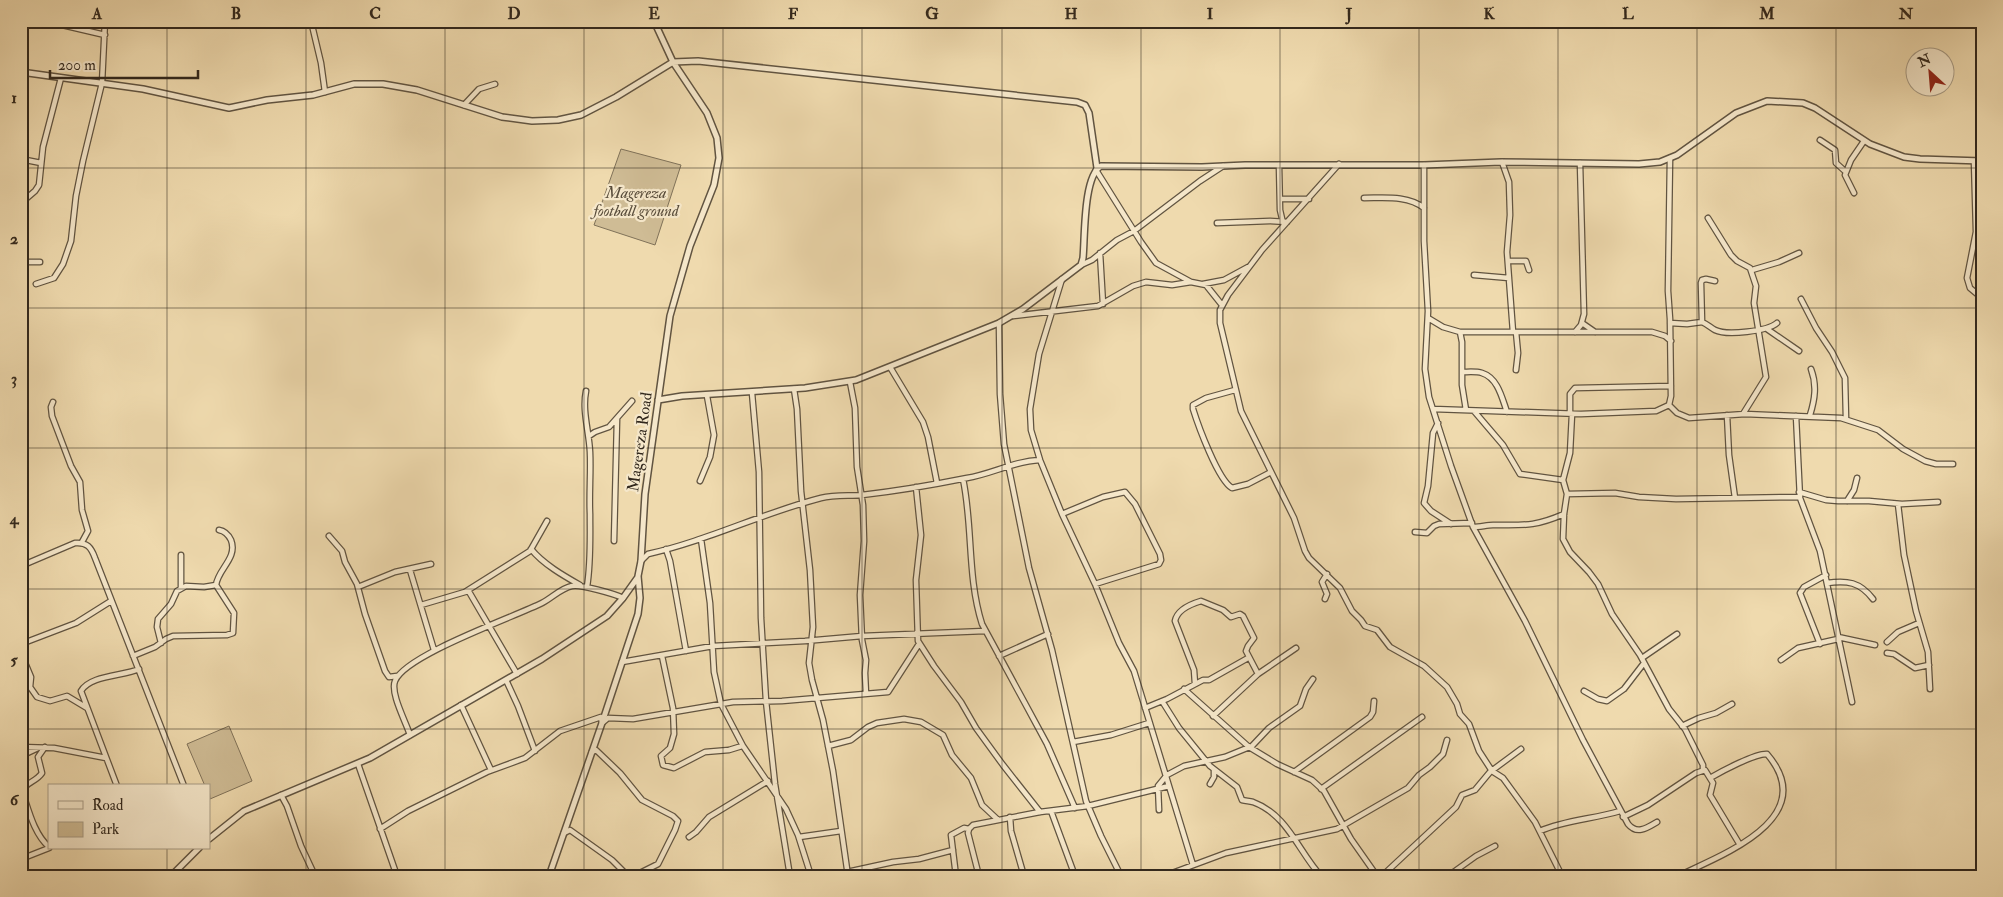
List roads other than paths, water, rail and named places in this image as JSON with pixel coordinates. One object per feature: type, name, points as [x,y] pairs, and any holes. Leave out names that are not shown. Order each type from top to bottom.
[{"type":"street","points":[[45,21],[105,35]]},
{"type":"street","points":[[36,284],[54,278],[63,264],[71,241],[76,196],[102,83],[105,21]]},
{"type":"street","points":[[311,21],[325,92]]},
{"type":"street","name":"Magereza Road","points":[[549,876],[602,723],[639,606],[640,588],[638,576],[641,560],[644,502],[670,316],[690,246],[714,185],[719,158],[717,138],[707,112],[673,62],[654,21]]},
{"type":"street","points":[[21,72],[143,89],[229,108],[267,100],[325,92],[354,84],[383,84],[417,90],[517,120],[558,120],[574,117],[597,108],[673,62],[688,61],[1077,102],[1084,105],[1089,113],[1097,169],[1134,231],[1159,266],[1176,272],[1191,282]]},
{"type":"street","points":[[21,203],[35,192],[39,185],[45,137],[61,78]]},
{"type":"street","points":[[464,105],[480,89],[494,84]]},
{"type":"street","points":[[658,400],[682,396],[752,393],[850,382],[890,368],[1013,316],[1080,264],[1083,258],[1087,202],[1093,176],[1097,169],[1107,165],[1424,165],[1502,162],[1639,164],[1670,158],[1736,113],[1767,102],[1803,103],[1809,105],[1864,141],[1887,152],[1904,157],[1982,161]]},
{"type":"street","points":[[1820,140],[1835,150],[1836,162],[1846,172]]},
{"type":"street","points":[[1854,193],[1845,178],[1846,172],[1850,160],[1864,141]]},
{"type":"street","points":[[1669,405],[1671,386],[1668,291],[1670,158]]},
{"type":"street","points":[[21,159],[41,163]]},
{"type":"street","points":[[1974,161],[1976,232],[1967,278],[1970,288],[1982,298]]},
{"type":"street","points":[[1502,162],[1509,182],[1510,215],[1507,239],[1509,278],[1518,353],[1516,370]]},
{"type":"street","points":[[1575,332],[1582,323],[1584,314],[1580,163]]},
{"type":"street","points":[[1279,164],[1280,199],[1285,222]]},
{"type":"street","points":[[1339,164],[1309,199],[1285,222],[1222,305],[1220,317],[1221,330],[1242,415],[1296,524],[1308,556],[1340,588],[1352,611],[1362,620],[1365,626],[1377,630],[1390,647],[1424,666],[1447,687],[1457,704],[1460,714],[1469,724],[1479,751],[1492,771],[1503,778],[1540,831],[1550,856],[1562,876]]},
{"type":"street","points":[[1424,165],[1428,318],[1425,379],[1451,466],[1473,525],[1525,621],[1623,817],[1630,828],[1635,831],[1657,822]]},
{"type":"street","points":[[1080,264],[1089,262],[1116,240],[1134,231],[1200,181],[1224,166]]},
{"type":"street","points":[[1364,198],[1406,199],[1424,208]]},
{"type":"street","points":[[1280,199],[1309,199]]},
{"type":"street","points":[[1708,218],[1731,255],[1752,270],[1756,286],[1754,303],[1766,378],[1743,414]]},
{"type":"street","points":[[1217,223],[1285,222]]},
{"type":"street","points":[[1100,253],[1103,304]]},
{"type":"street","points":[[1752,270],[1779,262],[1799,253]]},
{"type":"street","points":[[1508,260],[1526,261],[1529,270]]},
{"type":"street","points":[[21,262],[40,262]]},
{"type":"street","points":[[1203,284],[1224,280],[1251,266]]},
{"type":"street","points":[[1474,274],[1509,278]]},
{"type":"street","points":[[1062,279],[1039,354],[1030,409],[1031,430],[1040,460],[1062,514],[1119,643],[1134,671],[1193,865]]},
{"type":"street","points":[[1702,322],[1701,283],[1702,280],[1706,279],[1715,281]]},
{"type":"street","points":[[1013,316],[1103,304],[1130,288],[1143,283],[1172,285],[1191,282],[1203,284],[1209,287],[1222,305]]},
{"type":"street","points":[[1801,299],[1845,378],[1846,419]]},
{"type":"street","points":[[1428,318],[1460,332],[1658,333],[1671,341]]},
{"type":"street","points":[[1670,323],[1687,324],[1702,322],[1719,331],[1758,331],[1778,323]]},
{"type":"street","points":[[999,323],[1000,394],[1004,444],[1028,568],[1048,634],[1083,790],[1088,806],[1121,876]]},
{"type":"street","points":[[1582,323],[1596,332]]},
{"type":"street","points":[[1767,329],[1799,351]]},
{"type":"street","points":[[1460,332],[1466,410]]},
{"type":"street","points":[[890,368],[925,427],[937,483]]},
{"type":"street","points":[[1810,415],[1815,390],[1815,380],[1811,369]]},
{"type":"street","points":[[1462,372],[1480,372],[1486,375],[1501,392],[1507,412]]},
{"type":"street","points":[[850,382],[855,408],[856,458],[862,495],[864,541],[860,594],[862,636],[866,660],[866,694]]},
{"type":"street","points":[[1671,386],[1575,388],[1570,394],[1570,453],[1563,480],[1567,494],[1562,539],[1566,547],[1593,577],[1612,614],[1642,658],[1669,709],[1682,726],[1703,765],[1703,770],[1707,772],[1713,785],[1710,796],[1740,845]]},
{"type":"street","points":[[794,389],[797,409],[799,472],[810,570],[812,612],[809,663],[828,746],[848,874],[888,863],[919,859],[953,850]]},
{"type":"street","points":[[1235,390],[1206,398],[1193,405],[1200,434],[1225,482],[1232,488],[1248,484],[1271,472]]},
{"type":"street","points":[[585,587],[591,554],[591,473],[584,404],[586,391]]},
{"type":"street","points":[[752,393],[759,472],[762,642],[766,701],[776,792],[790,876]]},
{"type":"street","points":[[700,481],[710,457],[714,435],[707,396]]},
{"type":"street","points":[[588,436],[606,429],[632,401]]},
{"type":"street","points":[[53,402],[51,407],[52,416],[80,482],[82,510],[88,531],[82,542]]},
{"type":"street","points":[[1433,409],[1571,414],[1656,411],[1669,405]]},
{"type":"street","points":[[1669,405],[1677,413],[1689,418],[1743,414],[1810,415],[1846,419],[1878,430],[1902,449],[1925,461],[1936,464],[1954,464]]},
{"type":"street","points":[[1474,411],[1503,445],[1520,474],[1563,480]]},
{"type":"street","points":[[1727,416],[1735,498]]},
{"type":"street","points":[[1796,416],[1800,494],[1804,512],[1816,539],[1826,576],[1852,702]]},
{"type":"street","points":[[614,541],[617,419]]},
{"type":"street","points":[[1438,423],[1433,433],[1428,486],[1424,503],[1431,512],[1451,524]]},
{"type":"street","points":[[641,560],[648,554],[701,539],[759,518],[832,496],[862,495],[963,479],[1008,466],[1040,460]]},
{"type":"street","points":[[1846,501],[1854,490],[1857,478]]},
{"type":"street","points":[[963,479],[967,502],[976,604],[984,631],[1047,744],[1075,808]]},
{"type":"street","points":[[916,487],[921,535],[916,580],[917,635],[919,644],[961,702],[976,728],[1040,812]]},
{"type":"street","points":[[1062,514],[1103,496],[1125,492],[1135,504],[1160,554],[1161,560],[1159,564],[1094,584]]},
{"type":"street","points":[[1567,494],[1615,493],[1648,498],[1735,498],[1800,494],[1826,500],[1898,504],[1938,502]]},
{"type":"street","points":[[1898,504],[1904,555],[1925,638],[1930,689]]},
{"type":"street","points":[[1415,532],[1426,534],[1436,525],[1451,524],[1526,526],[1564,514]]},
{"type":"street","points":[[421,605],[468,590],[531,549],[547,520]]},
{"type":"street","points":[[133,656],[161,643],[167,638],[178,635],[227,635],[233,633],[235,623],[233,612],[216,585],[217,578],[227,564],[232,550],[229,536],[219,530]]},
{"type":"street","points":[[329,536],[342,551],[345,562],[358,586],[364,614],[381,663],[388,676],[397,676]]},
{"type":"street","points":[[701,539],[713,646],[714,672],[720,704],[742,746],[776,792],[786,809],[799,837],[811,876]]},
{"type":"street","points":[[21,566],[67,546],[82,542],[92,550],[183,784]]},
{"type":"street","points":[[531,549],[567,578],[585,587],[624,598]]},
{"type":"street","points":[[666,549],[686,651]]},
{"type":"street","points":[[181,555],[181,588]]},
{"type":"street","points":[[358,586],[391,574],[431,564]]},
{"type":"street","points":[[410,570],[434,650]]},
{"type":"street","points":[[1325,598],[1327,594],[1322,582],[1327,574]]},
{"type":"street","points":[[210,838],[244,811],[358,764],[506,680],[590,629],[624,598],[638,576]]},
{"type":"street","points":[[1820,644],[1800,591],[1809,584],[1826,576]]},
{"type":"street","points":[[1827,583],[1842,580],[1855,584],[1864,588],[1873,599]]},
{"type":"street","points":[[161,643],[157,627],[158,619],[171,604],[176,593],[186,586],[204,587],[216,585]]},
{"type":"street","points":[[410,735],[394,691],[397,676],[402,670],[434,650],[541,603],[569,587],[585,587]]},
{"type":"street","points":[[468,590],[516,674]]},
{"type":"street","points":[[21,644],[76,622],[111,601]]},
{"type":"street","points":[[1194,684],[1194,670],[1175,622],[1177,614],[1190,605],[1204,601],[1223,610],[1231,617],[1242,615],[1254,638],[1246,648],[1248,658],[1258,674]]},
{"type":"street","points":[[1888,642],[1898,632],[1920,623]]},
{"type":"street","points":[[622,662],[713,646],[862,636],[984,631]]},
{"type":"street","points":[[999,656],[1048,634]]},
{"type":"street","points":[[1642,658],[1677,634]]},
{"type":"street","points":[[1781,660],[1798,648],[1838,638],[1876,645]]},
{"type":"street","points":[[602,723],[608,718],[630,719],[733,702],[817,699],[891,691],[897,677],[919,644]]},
{"type":"street","points":[[1213,716],[1258,674],[1296,648]]},
{"type":"street","points":[[21,653],[31,678],[30,687],[37,697],[51,701],[67,696],[87,708]]},
{"type":"street","points":[[1887,653],[1894,654],[1915,668],[1929,665]]},
{"type":"street","points":[[662,656],[674,712],[674,734],[670,747],[661,756],[664,766],[674,768],[698,754],[709,751],[729,750],[742,746]]},
{"type":"street","points":[[1145,708],[1203,680],[1209,680],[1248,658]]},
{"type":"street","points":[[1584,691],[1598,699],[1607,701],[1624,688],[1644,663]]},
{"type":"street","points":[[115,784],[81,693],[83,687],[110,676],[139,669]]},
{"type":"street","points":[[1159,810],[1158,789],[1160,783],[1167,775],[1184,766],[1225,757],[1249,748],[1269,728],[1299,707],[1306,689],[1313,679]]},
{"type":"street","points":[[506,680],[535,751]]},
{"type":"street","points":[[1184,690],[1249,748],[1312,780],[1322,789],[1343,826],[1377,876]]},
{"type":"street","points":[[1162,701],[1180,728],[1214,770],[1237,787],[1242,800],[1253,802],[1270,812],[1296,838],[1308,861],[1321,876]]},
{"type":"street","points":[[1294,772],[1370,717],[1373,712],[1374,701]]},
{"type":"street","points":[[1682,726],[1716,713],[1732,704]]},
{"type":"street","points":[[461,705],[492,770]]},
{"type":"street","points":[[380,829],[408,811],[492,770],[515,762],[535,751],[551,736],[560,731],[601,717],[602,723]]},
{"type":"street","points":[[1322,789],[1422,717]]},
{"type":"street","points":[[828,746],[851,740],[877,722],[904,719],[921,722],[943,735],[952,754],[971,778],[982,805],[997,819]]},
{"type":"street","points":[[1073,742],[1111,735],[1149,723]]},
{"type":"street","points":[[1164,876],[1226,852],[1332,831],[1343,826],[1408,788],[1419,775],[1430,768],[1443,754],[1447,740]]},
{"type":"street","points":[[21,746],[42,747],[106,758]]},
{"type":"street","points":[[21,756],[42,747]]},
{"type":"street","points":[[42,747],[38,757],[42,774],[25,785],[22,790],[36,828],[42,840],[48,846]]},
{"type":"street","points":[[1382,876],[1456,807],[1462,796],[1475,790],[1492,771],[1521,749]]},
{"type":"street","points":[[592,752],[596,750],[616,769],[642,800],[673,816],[678,821],[658,864],[634,876]]},
{"type":"street","points":[[1678,876],[1740,845],[1764,829],[1772,821],[1781,803],[1783,784],[1780,775],[1771,759],[1764,753],[1734,764],[1710,778]]},
{"type":"street","points":[[358,764],[397,876]]},
{"type":"street","points":[[1210,784],[1214,776],[1214,770]]},
{"type":"street","points":[[1623,817],[1648,805],[1703,770]]},
{"type":"street","points":[[689,837],[709,818],[768,781]]},
{"type":"street","points":[[956,876],[951,835],[964,828],[969,829],[978,823],[997,819],[1088,806],[1169,786]]},
{"type":"street","points":[[281,795],[290,812],[301,846],[314,874],[307,876]]},
{"type":"street","points":[[1051,811],[1075,876]]},
{"type":"street","points":[[1540,831],[1575,820],[1620,811]]},
{"type":"street","points":[[1010,817],[1011,831],[1024,876]]},
{"type":"street","points":[[969,829],[979,876]]},
{"type":"street","points":[[564,833],[570,830],[612,860],[628,876]]},
{"type":"street","points":[[799,837],[841,831]]},
{"type":"street","points":[[1448,876],[1495,846]]},
{"type":"street","points":[[21,859],[48,847]]},
{"type":"street","points":[[171,876],[197,850]]},
{"type":"park label","name":"Magereza football ground","points":[[636,202]]}]
